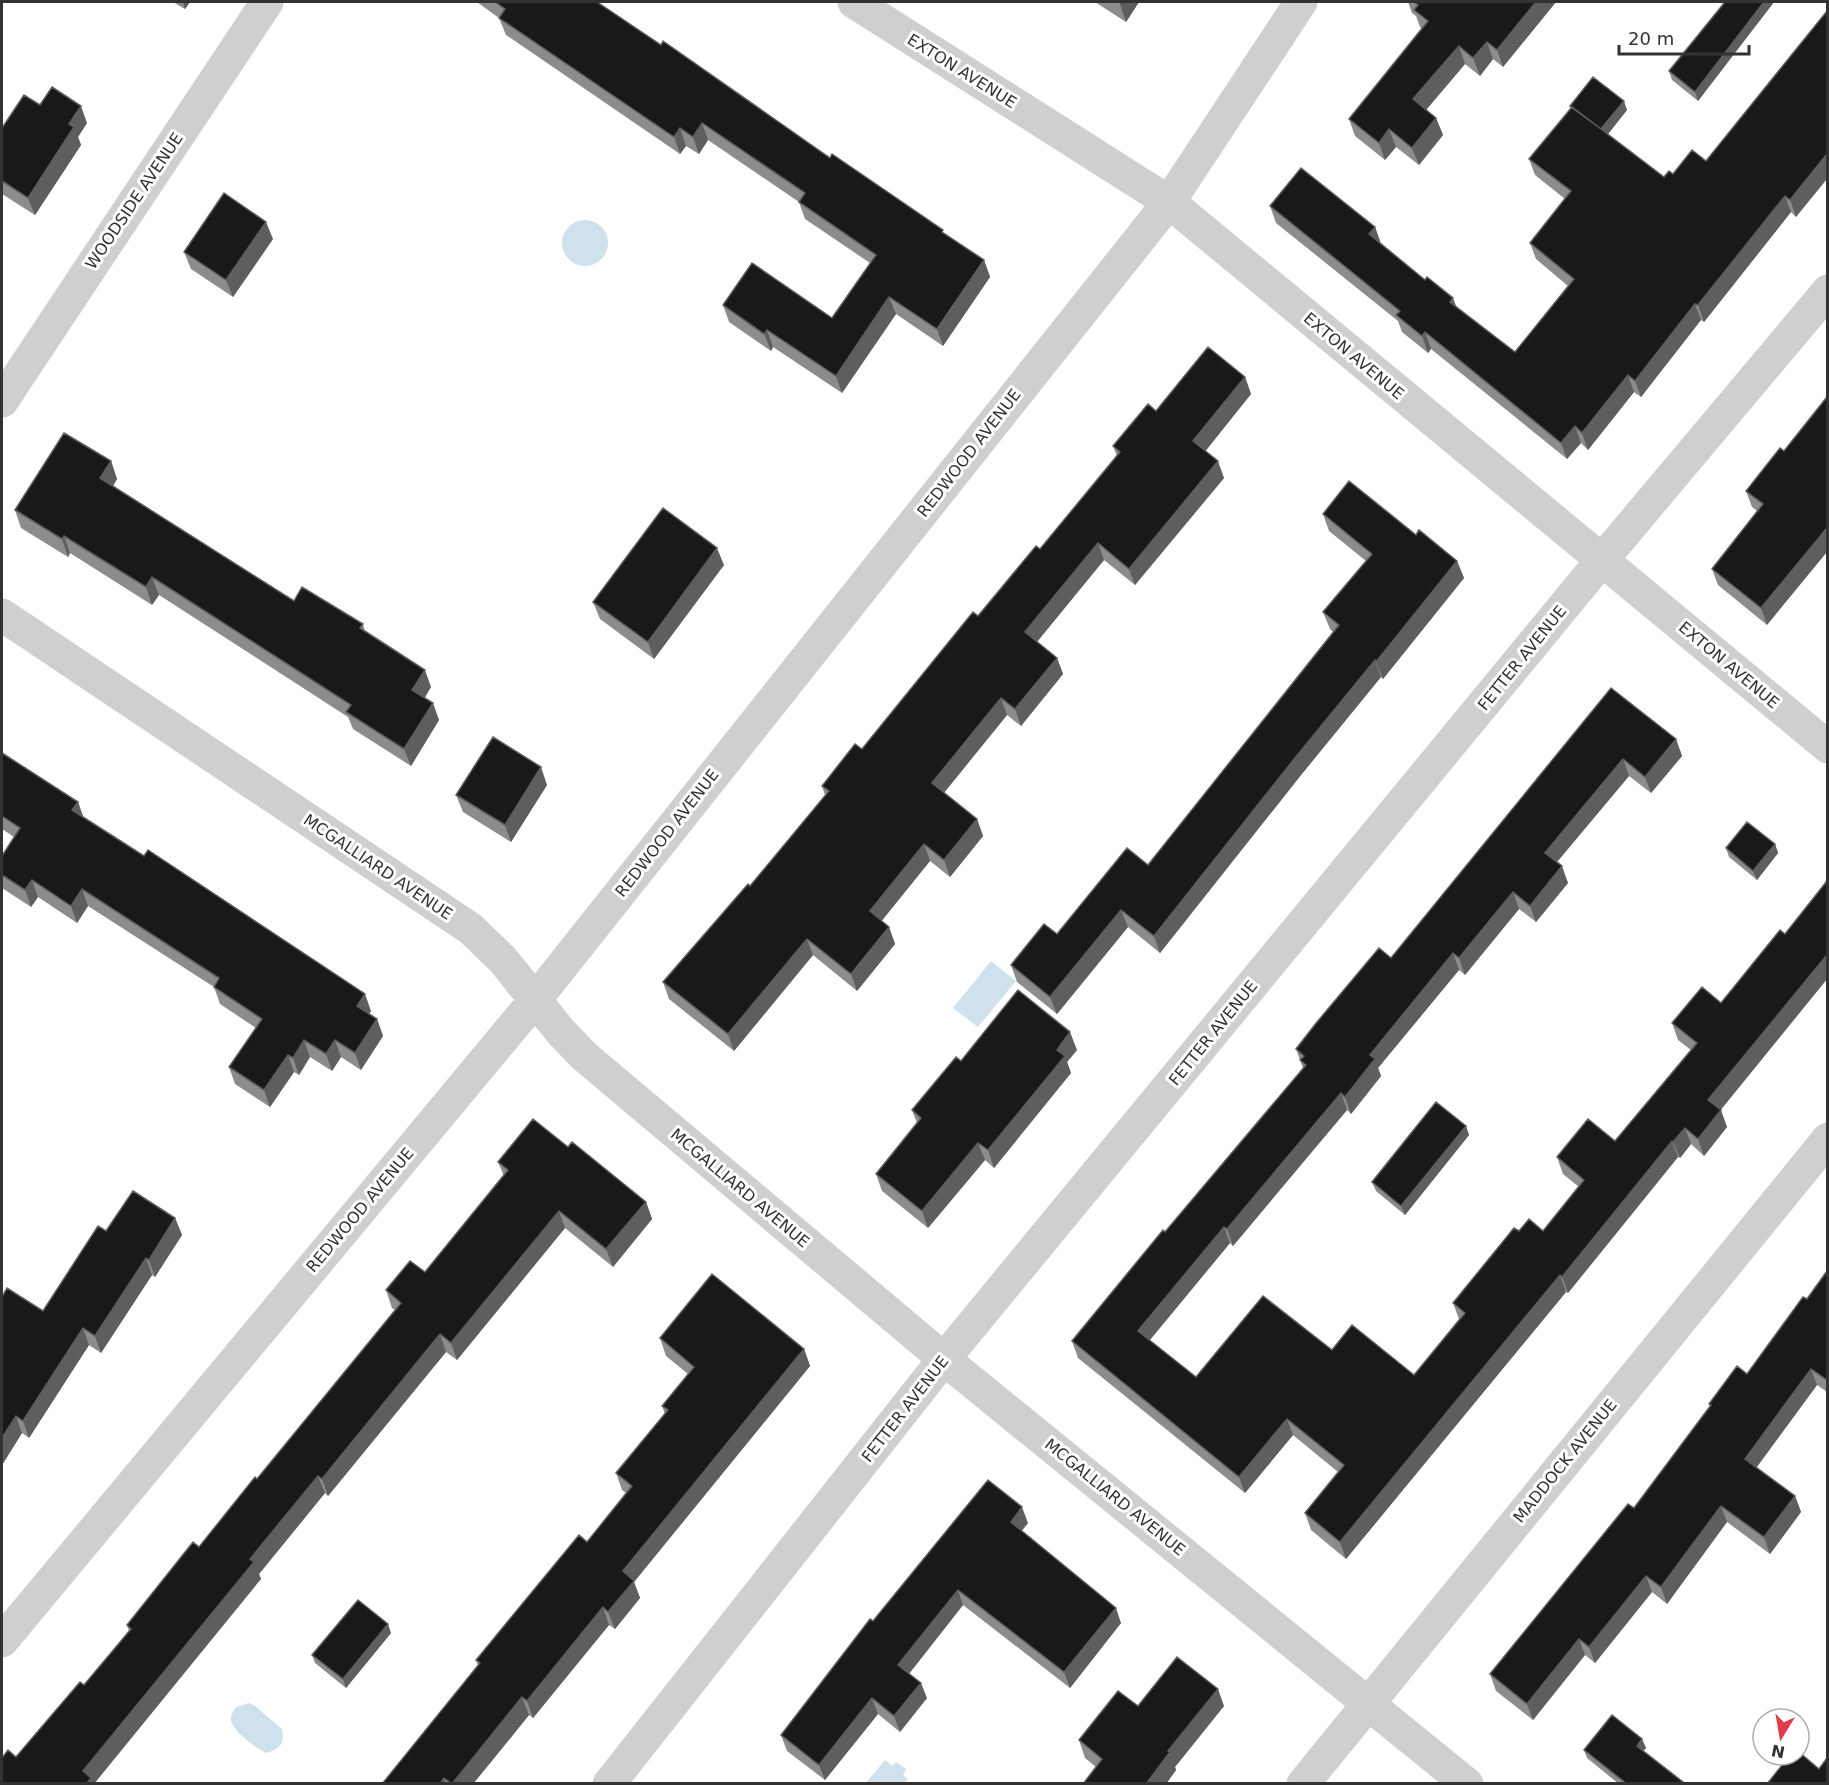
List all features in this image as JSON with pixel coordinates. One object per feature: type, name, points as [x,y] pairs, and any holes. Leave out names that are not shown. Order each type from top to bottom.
[{"type":"street","name":"WOODSIDE AVENUE","points":[[2,401],[267,2]]},
{"type":"street","name":"EXTON AVENUE","points":[[854,2],[1169,202],[1827,747]]},
{"type":"street","name":"REDWOOD AVENUE","points":[[2,1641],[535,1000],[1169,202],[1301,2]]},
{"type":"street","name":"FETTER AVENUE","points":[[609,1784],[944,1359],[1602,560],[1827,291]]},
{"type":"street","name":"MCGALLIARD AVENUE","points":[[2,615],[471,929],[503,960],[584,1056],[944,1359],[1467,1784]]},
{"type":"street","name":"MADDOCK AVENUE","points":[[1303,1784],[1827,1139]]},
{"type":"water","points":[[585,220],[601,227],[608,243],[601,259],[585,266],[569,259],[562,243],[569,227]]},
{"type":"water","points":[[991,961],[1016,981],[978,1027],[953,1008]]},
{"type":"water","points":[[249,1703],[282,1729],[282,1742],[275,1750],[266,1753],[262,1751],[233,1725],[231,1717],[236,1707]]},
{"type":"water","points":[[885,1760],[892,1766],[896,1762],[906,1769],[903,1775],[908,1779],[905,1783],[866,1783]]},
{"type":"building","points":[[495,2],[597,2],[661,45],[663,41],[830,158],[832,154],[984,260],[937,329],[889,297],[836,376],[767,330],[764,334],[723,305],[752,263],[832,318],[876,255],[799,202],[805,193],[702,123],[693,137],[680,128],[674,137],[499,18],[505,9]]},
{"type":"building","points":[[1414,2],[1536,2],[1497,50],[1487,42],[1473,58],[1459,46],[1413,99],[1436,118],[1412,148],[1389,129],[1379,143],[1349,119],[1428,21],[1414,10],[1418,5]]},
{"type":"building","points":[[1725,2],[1764,2],[1695,92],[1669,71]]},
{"type":"building","points":[[1827,11],[1827,154],[1790,200],[1785,196],[1698,305],[1695,304],[1635,381],[1628,375],[1582,433],[1575,426],[1561,443],[1425,332],[1422,336],[1396,315],[1400,311],[1270,206],[1301,168],[1375,227],[1369,234],[1425,280],[1427,277],[1453,298],[1450,302],[1515,352],[1574,279],[1530,243],[1571,191],[1529,159],[1572,107],[1664,177],[1669,171],[1673,174],[1692,150],[1706,161]]},
{"type":"building","points":[[1593,77],[1624,101],[1601,129],[1570,106]]},
{"type":"building","points":[[52,87],[81,106],[69,124],[74,127],[28,198],[2,181],[2,128],[24,95],[40,105]]},
{"type":"building","points":[[224,193],[266,222],[226,280],[184,252]]},
{"type":"building","points":[[1208,347],[1245,377],[1193,441],[1218,461],[1129,569],[1098,543],[1025,632],[1057,658],[1015,709],[1001,698],[932,783],[977,819],[944,860],[924,844],[870,911],[889,927],[851,974],[807,939],[728,1034],[663,982],[748,884],[750,886],[829,791],[822,786],[855,744],[862,749],[973,612],[978,616],[1036,546],[1040,549],[1120,452],[1113,446],[1148,404],[1156,411]]},
{"type":"building","points":[[1827,397],[1827,528],[1761,608],[1712,569],[1763,504],[1746,491],[1780,448],[1784,451]]},
{"type":"building","points":[[64,433],[111,461],[100,478],[294,601],[302,587],[363,624],[360,628],[425,670],[412,690],[433,703],[404,749],[346,712],[351,705],[152,577],[146,587],[64,536],[62,539],[15,510]]},
{"type":"building","points":[[1349,481],[1416,535],[1419,530],[1457,561],[1295,758],[1154,936],[1121,910],[1050,997],[1011,965],[1044,924],[1057,934],[1127,848],[1148,865],[1339,625],[1323,612],[1372,554],[1323,514]]},
{"type":"building","points":[[663,508],[717,548],[648,642],[593,602]]},
{"type":"building","points":[[1611,688],[1676,739],[1645,777],[1623,759],[1545,853],[1562,866],[1530,906],[1513,892],[1459,958],[1453,953],[1370,1055],[1375,1059],[1345,1097],[1341,1093],[1227,1229],[1224,1227],[1138,1331],[1196,1377],[1263,1296],[1332,1350],[1352,1325],[1414,1375],[1465,1313],[1453,1303],[1514,1228],[1519,1231],[1529,1219],[1543,1231],[1584,1180],[1557,1157],[1588,1119],[1615,1141],[1697,1043],[1672,1023],[1702,987],[1721,1003],[1780,930],[1785,934],[1827,881],[1827,955],[1708,1100],[1721,1110],[1698,1139],[1685,1128],[1672,1141],[1562,1277],[1560,1275],[1340,1542],[1305,1513],[1344,1465],[1287,1419],[1239,1477],[1072,1341],[1163,1230],[1165,1232],[1306,1065],[1300,1060],[1304,1056],[1296,1049],[1317,1022],[1379,948],[1391,958]]},
{"type":"building","points":[[493,737],[541,767],[505,825],[456,795]]},
{"type":"building","points":[[2,753],[78,802],[72,810],[144,856],[148,850],[365,994],[357,1006],[377,1019],[355,1053],[335,1040],[326,1054],[304,1040],[293,1058],[288,1055],[264,1090],[229,1067],[262,1019],[214,987],[219,978],[82,889],[71,906],[32,880],[25,890],[2,875],[2,856],[20,828],[2,816]]},
{"type":"building","points":[[1747,822],[1775,844],[1753,871],[1726,848]]},
{"type":"building","points":[[1018,990],[1070,1032],[1057,1050],[1065,1056],[988,1150],[978,1143],[922,1211],[876,1174],[921,1118],[912,1110],[956,1057],[961,1061]]},
{"type":"building","points":[[1436,1102],[1466,1126],[1401,1206],[1372,1182]]},
{"type":"building","points":[[533,1119],[568,1147],[572,1142],[646,1202],[606,1249],[559,1211],[451,1343],[440,1334],[322,1479],[318,1476],[250,1559],[254,1562],[83,1771],[91,1778],[86,1784],[2,1784],[2,1758],[8,1750],[16,1757],[80,1682],[84,1685],[131,1629],[127,1625],[193,1542],[199,1547],[255,1477],[257,1479],[401,1303],[386,1290],[410,1261],[425,1272],[508,1170],[498,1162]]},
{"type":"building","points":[[133,1191],[175,1218],[149,1260],[146,1258],[95,1336],[83,1328],[23,1421],[16,1416],[2,1438],[2,1297],[7,1288],[43,1311],[98,1226],[106,1231]]},
{"type":"building","points":[[1827,1271],[1827,1380],[1811,1369],[1745,1459],[1795,1496],[1764,1537],[1721,1506],[1661,1587],[1646,1576],[1589,1647],[1579,1639],[1527,1704],[1490,1674],[1628,1504],[1634,1508],[1711,1405],[1709,1404],[1737,1366],[1747,1374],[1803,1297],[1807,1299]]},
{"type":"building","points":[[712,1274],[804,1349],[623,1571],[634,1581],[608,1612],[603,1607],[527,1701],[522,1697],[452,1784],[444,1778],[440,1784],[382,1784],[480,1663],[476,1660],[579,1535],[587,1542],[632,1486],[616,1473],[668,1410],[662,1406],[694,1367],[660,1338]]},
{"type":"building","points":[[988,1480],[1022,1507],[1011,1522],[1116,1608],[1064,1672],[958,1590],[898,1665],[921,1683],[894,1716],[872,1698],[819,1765],[781,1735],[870,1619],[873,1621]]},
{"type":"building","points":[[358,1600],[388,1624],[343,1679],[312,1655]]},
{"type":"building","points":[[1177,1657],[1218,1689],[1168,1751],[1170,1752],[1146,1784],[1083,1784],[1102,1759],[1079,1740],[1118,1691],[1138,1706]]},
{"type":"building","points":[[1612,1715],[1642,1739],[1637,1746],[1683,1782],[1682,1784],[1627,1784],[1584,1750]]},
{"type":"building","points":[[1827,1758],[1827,1784],[1767,1784],[1780,1767],[1811,1767],[1811,1762],[1819,1769]]}]
